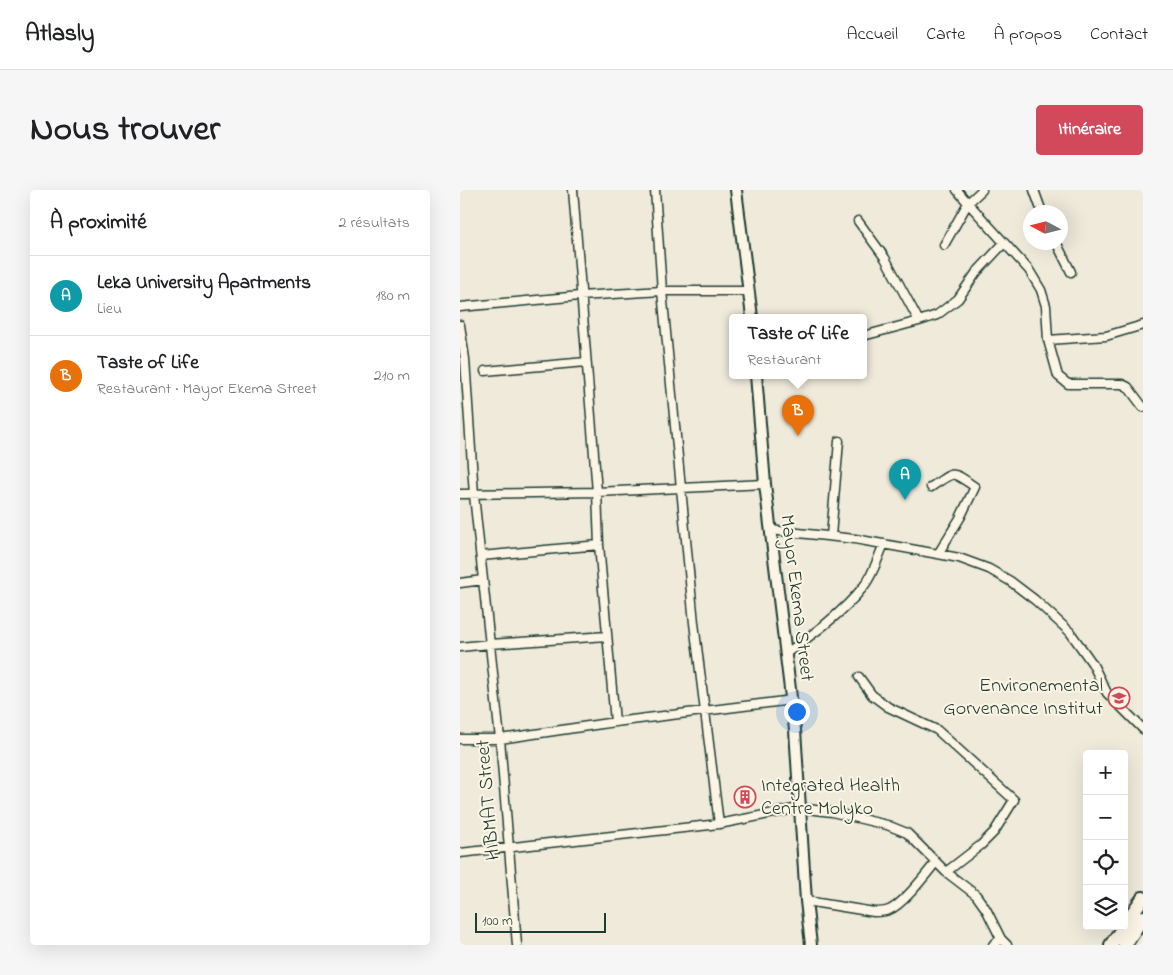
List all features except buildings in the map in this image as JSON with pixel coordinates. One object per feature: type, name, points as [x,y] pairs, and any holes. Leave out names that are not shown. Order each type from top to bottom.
[{"type":"highway","points":[[1128,920],[1143,898]]},
{"type":"highway","points":[[1125,945],[1143,917]]},
{"type":"highway","points":[[1111,945],[1121,930]]},
{"type":"street","points":[[573,190],[599,545],[616,722]]},
{"type":"street","points":[[654,190],[680,487],[704,710],[719,824]]},
{"type":"street","points":[[736,190],[752,314]]},
{"type":"street","points":[[957,190],[1029,270],[1040,290],[1046,306],[1048,340],[1058,376],[1068,384],[1122,384],[1128,387],[1143,407]]},
{"type":"street","points":[[944,245],[968,203],[982,190]]},
{"type":"street","points":[[1034,190],[1039,205]]},
{"type":"street","points":[[858,221],[885,258],[919,321]]},
{"type":"street","points":[[867,335],[937,315],[958,299],[976,273],[1004,243]]},
{"type":"street","points":[[1060,250],[1071,272]]},
{"type":"street","points":[[460,307],[662,291],[749,291]]},
{"type":"street","name":"HIBMAT Street","points":[[460,324],[465,359],[474,495],[510,847],[517,945]]},
{"type":"street","points":[[1048,340],[1106,336],[1143,325]]},
{"type":"street","points":[[485,371],[586,362]]},
{"type":"street","name":"Mayor Ekema Street","points":[[756,379],[770,530],[784,654],[792,700],[806,901],[811,945]]},
{"type":"street","points":[[831,536],[839,442]]},
{"type":"street","points":[[931,487],[952,474],[956,474],[975,486],[960,518],[938,554]]},
{"type":"street","points":[[460,494],[596,492],[765,484]]},
{"type":"street","points":[[770,530],[884,544],[959,558],[989,569],[1010,581],[1035,600],[1070,632],[1092,663],[1107,693],[1143,729]]},
{"type":"street","points":[[784,654],[808,638],[865,586],[884,544]]},
{"type":"street","points":[[481,556],[599,545]]},
{"type":"street","points":[[460,583],[484,580]]},
{"type":"street","points":[[460,647],[607,636]]},
{"type":"street","points":[[858,677],[872,695],[888,708],[937,730],[1014,800],[994,832],[981,845],[946,872]]},
{"type":"street","points":[[460,739],[500,739],[704,710],[792,700]]},
{"type":"street","points":[[460,853],[719,824],[799,808],[832,812],[887,825],[906,833],[946,872],[976,895],[1004,942],[993,945]]},
{"type":"street","points":[[806,901],[874,912],[891,910],[912,891],[936,862]]},
{"type":"place","name":"Taste of Life","points":[[798,436]]},
{"type":"place","name":"Leka University Apartments","points":[[905,500]]},
{"type":"place","name":"Environemental Gorvenance Institut","points":[[1119,698]]},
{"type":"place","name":"Integrated Health Centre Molyko","points":[[745,797]]}]
